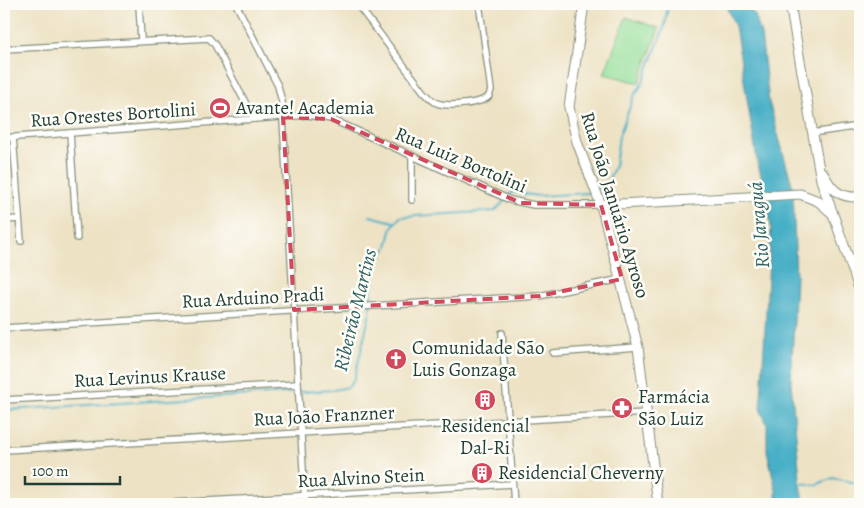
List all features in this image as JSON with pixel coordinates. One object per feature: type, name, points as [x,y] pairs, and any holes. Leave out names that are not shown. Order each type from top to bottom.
[{"type":"main road","name":"Rua João Januário Ayroso","points":[[584,4],[570,107],[577,142],[601,205],[622,278],[638,347],[658,504]]},
{"type":"main road","points":[[790,4],[822,187],[860,291]]},
{"type":"main road","points":[[818,164],[830,187],[845,198]]},
{"type":"main road","points":[[601,205],[798,194],[813,198],[832,213]]},
{"type":"main road","points":[[832,213],[837,203],[845,198],[860,197]]},
{"type":"street","points":[[139,4],[141,40]]},
{"type":"street","points":[[236,4],[278,86],[283,117],[305,504]]},
{"type":"street","points":[[357,4],[424,92],[432,100],[440,104],[480,103],[489,96],[491,90],[480,10]]},
{"type":"street","points":[[4,49],[141,40],[209,38],[215,44],[254,118]]},
{"type":"street","name":"Rua Luiz Bortolini","points":[[254,118],[314,116],[331,119],[510,200],[534,205],[601,205]]},
{"type":"street","name":"Rua Orestes Bortolini","points":[[4,138],[254,118]]},
{"type":"street","points":[[812,133],[860,126]]},
{"type":"street","points":[[70,134],[77,238]]},
{"type":"street","points":[[13,137],[21,241]]},
{"type":"street","points":[[412,157],[412,200]]},
{"type":"street","points":[[4,220],[19,219]]},
{"type":"street","name":"Rua Arduino Pradi","points":[[4,328],[539,296],[622,278]]},
{"type":"street","points":[[502,333],[514,504]]},
{"type":"street","points":[[553,353],[638,347]]},
{"type":"street","name":"Rua Levinus Krause","points":[[4,400],[298,386]]},
{"type":"street","name":"Rua João Franzner","points":[[4,450],[646,413]]},
{"type":"street","name":"Rua Alvino Stein","points":[[152,504],[512,484]]},
{"type":"highlighted area","points":[[283,117],[331,119],[521,203],[601,205],[622,279],[539,296],[294,310]]},
{"type":"green space","points":[[626,17],[659,28],[639,83],[604,74]]},
{"type":"water","points":[[725,4],[746,4],[755,15],[761,34],[769,102],[793,188],[796,277],[791,382],[801,489],[804,499],[802,504],[776,504],[776,490],[767,451],[767,424],[761,411],[761,397],[771,227],[766,194],[757,160],[735,26]]},
{"type":"waterway","name":"Ribeirão Martins","points":[[597,189],[609,179],[615,166],[619,136],[665,25],[668,4]]},
{"type":"waterway","name":"Ribeirão Martins","points":[[4,410],[334,390],[348,387],[354,380],[370,313],[372,280],[375,267],[387,247],[392,227],[400,217],[495,211],[512,192],[538,196],[593,191]]},
{"type":"waterway","points":[[370,216],[394,222]]},
{"type":"waterway","points":[[800,483],[815,485],[833,478],[860,484]]},
{"type":"place","name":"Avante! Academia","points":[[220,108]]},
{"type":"place","name":"Comunidade São Luis Gonzaga","points":[[396,359]]},
{"type":"place","name":"Residencial Dal-Ri","points":[[485,400]]},
{"type":"place","name":"Farmácia São Luiz","points":[[622,408]]},
{"type":"place","name":"Residencial Cheverny","points":[[482,473]]},
{"type":"water label","name":"Rio Jaraguá","points":[[759,225]]}]
